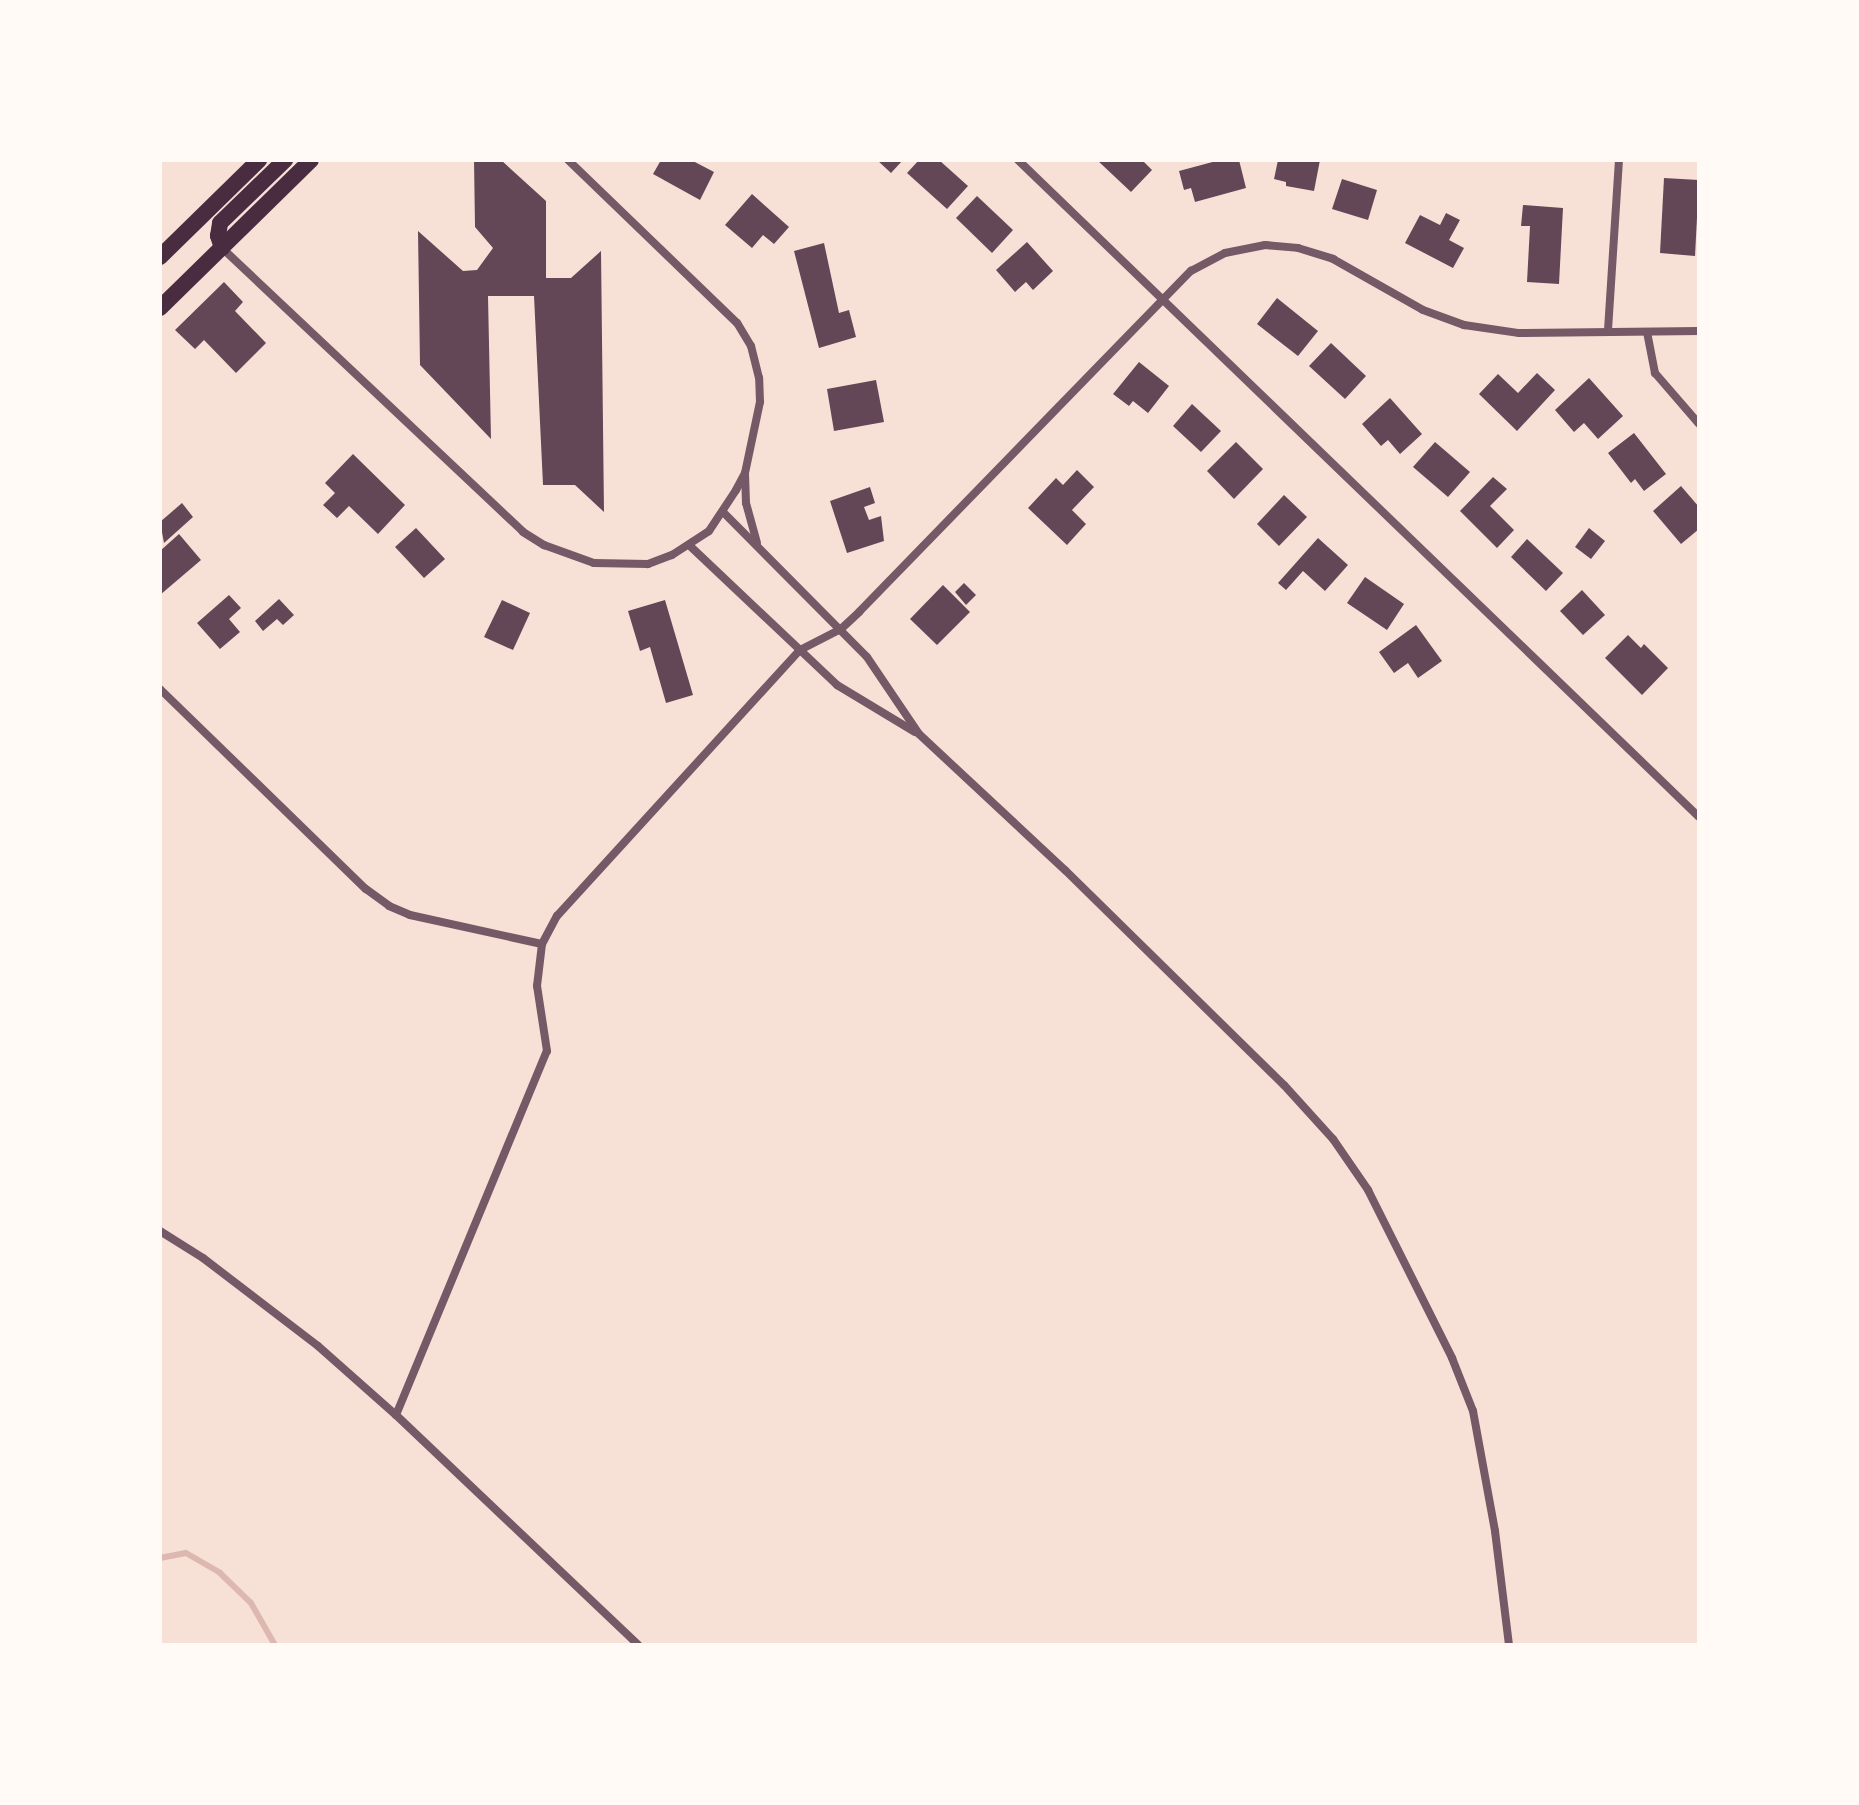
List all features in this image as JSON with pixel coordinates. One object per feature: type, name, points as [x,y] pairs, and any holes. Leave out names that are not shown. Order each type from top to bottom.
[{"type":"main road","points":[[163,248],[259,160]]},
{"type":"main road","points":[[222,248],[218,236],[220,223],[285,160]]},
{"type":"main road","points":[[160,308],[311,160]]},
{"type":"street","points":[[568,160],[737,323],[751,346],[759,378],[760,402],[745,473],[746,503],[759,547]]},
{"type":"street","points":[[1018,160],[1164,297],[1699,817]]},
{"type":"street","points":[[1608,330],[1619,160]]},
{"type":"street","points":[[396,1415],[547,1051],[537,986],[542,944],[557,916],[800,650],[841,629],[1057,412],[1191,271],[1225,253],[1265,245],[1298,248],[1333,259],[1423,310],[1464,325],[1519,333],[1699,331]]},
{"type":"street","points":[[222,248],[523,532],[569,554],[621,566],[648,564],[689,545],[709,531],[745,473]]},
{"type":"street","points":[[1647,332],[1655,373],[1699,424]]},
{"type":"street","points":[[723,512],[867,657],[919,734],[1065,870],[1284,1085],[1333,1139],[1368,1190],[1452,1358],[1473,1411],[1495,1531],[1509,1645]]},
{"type":"street","points":[[689,545],[858,701],[919,734]]},
{"type":"street","points":[[160,689],[366,889],[389,906],[410,915],[542,944]]},
{"type":"street","points":[[160,1231],[203,1258],[318,1346],[396,1415],[638,1645]]},
{"type":"building","points":[[474,160],[501,160],[546,201],[546,278],[571,278],[601,251],[604,512],[575,485],[543,485],[534,296],[488,296],[491,439],[420,365],[418,231],[463,271],[477,270],[493,248],[475,227]]},
{"type":"building","points":[[661,160],[691,160],[714,172],[700,200],[653,174]]},
{"type":"building","points":[[877,160],[903,160],[891,173]]},
{"type":"building","points":[[919,160],[939,160],[968,186],[947,209],[907,173]]},
{"type":"building","points":[[1097,160],[1142,160],[1152,170],[1131,192]]},
{"type":"building","points":[[1220,160],[1239,160],[1246,188],[1195,202],[1191,188],[1184,190],[1179,171]]},
{"type":"building","points":[[1278,160],[1320,160],[1314,191],[1286,186],[1286,182],[1274,179]]},
{"type":"building","points":[[1664,178],[1699,180],[1695,256],[1660,253]]},
{"type":"building","points":[[1342,179],[1377,190],[1368,220],[1332,209]]},
{"type":"building","points":[[752,194],[789,227],[774,244],[763,235],[752,248],[725,225]]},
{"type":"building","points":[[977,196],[1013,230],[992,253],[956,218]]},
{"type":"building","points":[[1523,205],[1563,208],[1559,284],[1527,282],[1530,226],[1521,226]]},
{"type":"building","points":[[1446,213],[1460,220],[1449,240],[1464,248],[1453,268],[1405,243],[1420,215],[1440,225]]},
{"type":"building","points":[[1027,242],[1053,271],[1033,290],[1026,282],[1015,292],[996,270]]},
{"type":"building","points":[[824,243],[839,313],[849,310],[856,337],[819,348],[794,251]]},
{"type":"building","points":[[224,282],[243,302],[235,311],[266,343],[236,373],[204,340],[195,349],[175,330]]},
{"type":"building","points":[[1277,298],[1318,331],[1298,356],[1257,324]]},
{"type":"building","points":[[1331,343],[1366,376],[1345,399],[1309,366]]},
{"type":"building","points":[[1139,362],[1169,386],[1148,413],[1133,401],[1129,406],[1113,394]]},
{"type":"building","points":[[1537,373],[1555,390],[1517,431],[1479,394],[1498,374],[1518,393]]},
{"type":"building","points":[[1589,378],[1623,416],[1598,439],[1584,423],[1574,432],[1555,410]]},
{"type":"building","points":[[876,380],[884,422],[834,431],[827,389]]},
{"type":"building","points":[[1390,398],[1422,434],[1400,454],[1388,440],[1381,446],[1362,424]]},
{"type":"building","points":[[1192,404],[1221,431],[1201,452],[1173,426]]},
{"type":"building","points":[[1634,433],[1666,474],[1644,491],[1635,479],[1631,483],[1608,453]]},
{"type":"building","points":[[1236,442],[1263,469],[1234,499],[1207,471]]},
{"type":"building","points":[[1435,442],[1470,472],[1448,497],[1413,467]]},
{"type":"building","points":[[353,454],[405,505],[378,534],[349,506],[337,518],[323,505],[335,493],[325,483]]},
{"type":"building","points":[[1077,470],[1094,487],[1072,510],[1086,524],[1067,545],[1028,508],[1056,478],[1063,485]]},
{"type":"building","points":[[1493,477],[1507,489],[1490,506],[1514,530],[1497,548],[1460,511]]},
{"type":"building","points":[[1681,486],[1699,507],[1699,529],[1681,544],[1653,511]]},
{"type":"building","points":[[870,487],[875,503],[864,507],[869,520],[881,516],[884,541],[847,553],[830,501]]},
{"type":"building","points":[[1284,495],[1307,517],[1279,546],[1257,524]]},
{"type":"building","points":[[182,503],[193,517],[164,543],[160,522]]},
{"type":"building","points":[[416,528],[445,559],[424,578],[395,547]]},
{"type":"building","points":[[1589,528],[1605,541],[1591,559],[1575,547]]},
{"type":"building","points":[[179,534],[201,560],[160,595],[160,551]]},
{"type":"building","points":[[1318,538],[1348,565],[1325,591],[1303,571],[1286,590],[1278,583]]},
{"type":"building","points":[[1527,539],[1563,573],[1546,591],[1511,557]]},
{"type":"building","points":[[1365,577],[1404,604],[1387,630],[1347,603]]},
{"type":"building","points":[[964,583],[976,595],[966,605],[955,592]]},
{"type":"building","points":[[943,585],[970,612],[937,645],[910,619]]},
{"type":"building","points":[[1582,590],[1605,615],[1583,635],[1560,611]]},
{"type":"building","points":[[229,595],[241,608],[229,619],[240,632],[220,649],[197,623]]},
{"type":"building","points":[[279,599],[294,615],[283,625],[277,619],[263,631],[255,621]]},
{"type":"building","points":[[502,600],[530,613],[513,650],[484,637]]},
{"type":"building","points":[[665,600],[693,695],[666,703],[650,647],[640,651],[628,611]]},
{"type":"building","points":[[1416,625],[1442,661],[1418,678],[1408,663],[1394,673],[1379,652]]},
{"type":"building","points":[[1628,635],[1641,648],[1644,644],[1668,668],[1642,695],[1605,658]]},
{"type":"waterway","points":[[160,1558],[186,1553],[220,1573],[251,1603],[275,1645]]}]
